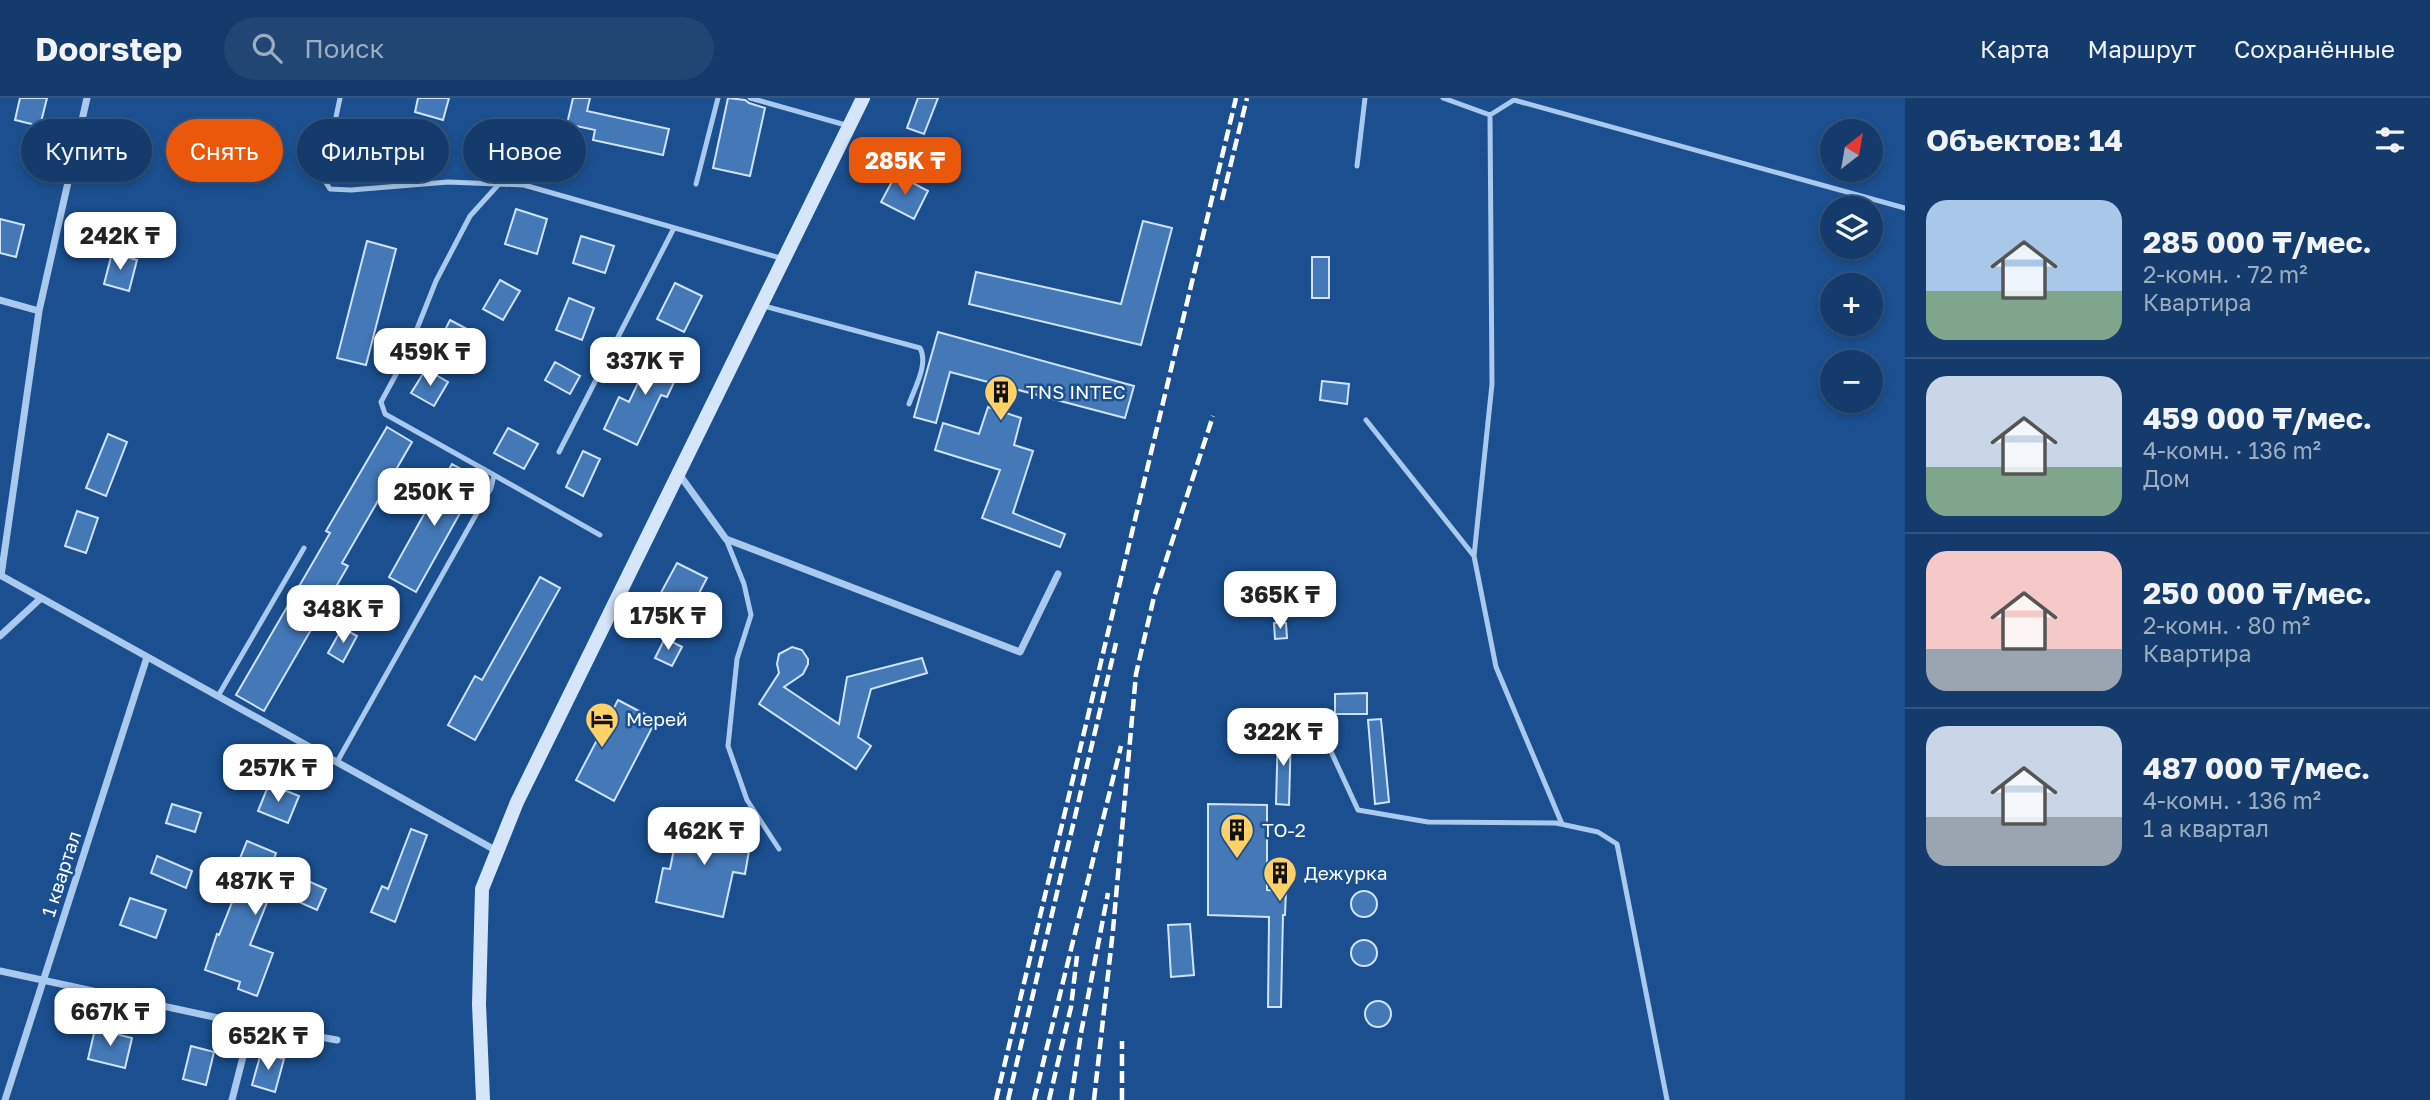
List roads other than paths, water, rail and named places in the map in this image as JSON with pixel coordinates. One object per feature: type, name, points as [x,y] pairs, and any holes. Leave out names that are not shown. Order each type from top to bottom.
[{"type":"street","points":[[87,98],[39,311],[0,575],[497,851]]},
{"type":"street","points":[[483,1100],[479,1004],[482,889],[517,802],[863,98]]},
{"type":"street","points":[[0,300],[39,311]]},
{"type":"street","points":[[678,474],[726,539],[1020,652],[1058,574]]},
{"type":"street","points":[[0,636],[40,598]]},
{"type":"street","name":"1 квартал","points":[[5,1100],[147,657]]},
{"type":"street","points":[[0,971],[251,1025],[337,1040]]},
{"type":"street","points":[[232,1100],[251,1025]]},
{"type":"lane","points":[[340,98],[323,177],[330,189],[351,190],[448,182],[524,185],[784,259]]},
{"type":"lane","points":[[696,184],[718,98]]},
{"type":"lane","points":[[750,98],[849,126]]},
{"type":"lane","points":[[1357,166],[1365,98]]},
{"type":"lane","points":[[1443,98],[1490,115]]},
{"type":"lane","points":[[1490,115],[1514,100],[1905,208]]},
{"type":"lane","points":[[1490,115],[1492,384],[1474,556],[1496,667],[1562,824]]},
{"type":"lane","points":[[499,184],[470,216],[436,281],[407,354],[381,402],[385,414],[600,535]]},
{"type":"lane","points":[[559,452],[674,228]]},
{"type":"lane","points":[[761,305],[920,348],[923,364],[909,404]]},
{"type":"lane","points":[[1366,420],[1474,556]]},
{"type":"lane","points":[[337,762],[491,488],[494,475]]},
{"type":"lane","points":[[726,539],[744,584],[751,614],[737,659],[728,746],[747,800],[779,849]]},
{"type":"lane","points":[[218,696],[304,548]]},
{"type":"lane","points":[[1328,744],[1358,810],[1428,822],[1562,824],[1598,832],[1616,844],[1667,1100]]},
{"type":"railway","points":[[996,1100],[1236,98]]},
{"type":"railway","points":[[1222,200],[1247,98]]},
{"type":"railway","points":[[1094,1100],[1113,930],[1136,674],[1154,597],[1213,416]]},
{"type":"railway","points":[[1008,1100],[1116,643]]},
{"type":"railway","points":[[1034,1100],[1121,746]]},
{"type":"railway","points":[[1071,1100],[1108,893]]},
{"type":"railway","points":[[1049,1100],[1071,1007],[1077,956]]},
{"type":"railway","points":[[1122,1041],[1122,1100]]},
{"type":"place","name":"TNS INTEC","points":[[1001,422]]},
{"type":"place","name":"Мерей","points":[[602,749]]},
{"type":"place","name":"ТО-2","points":[[1237,860]]},
{"type":"place","name":"Дежурка","points":[[1280,903]]}]
